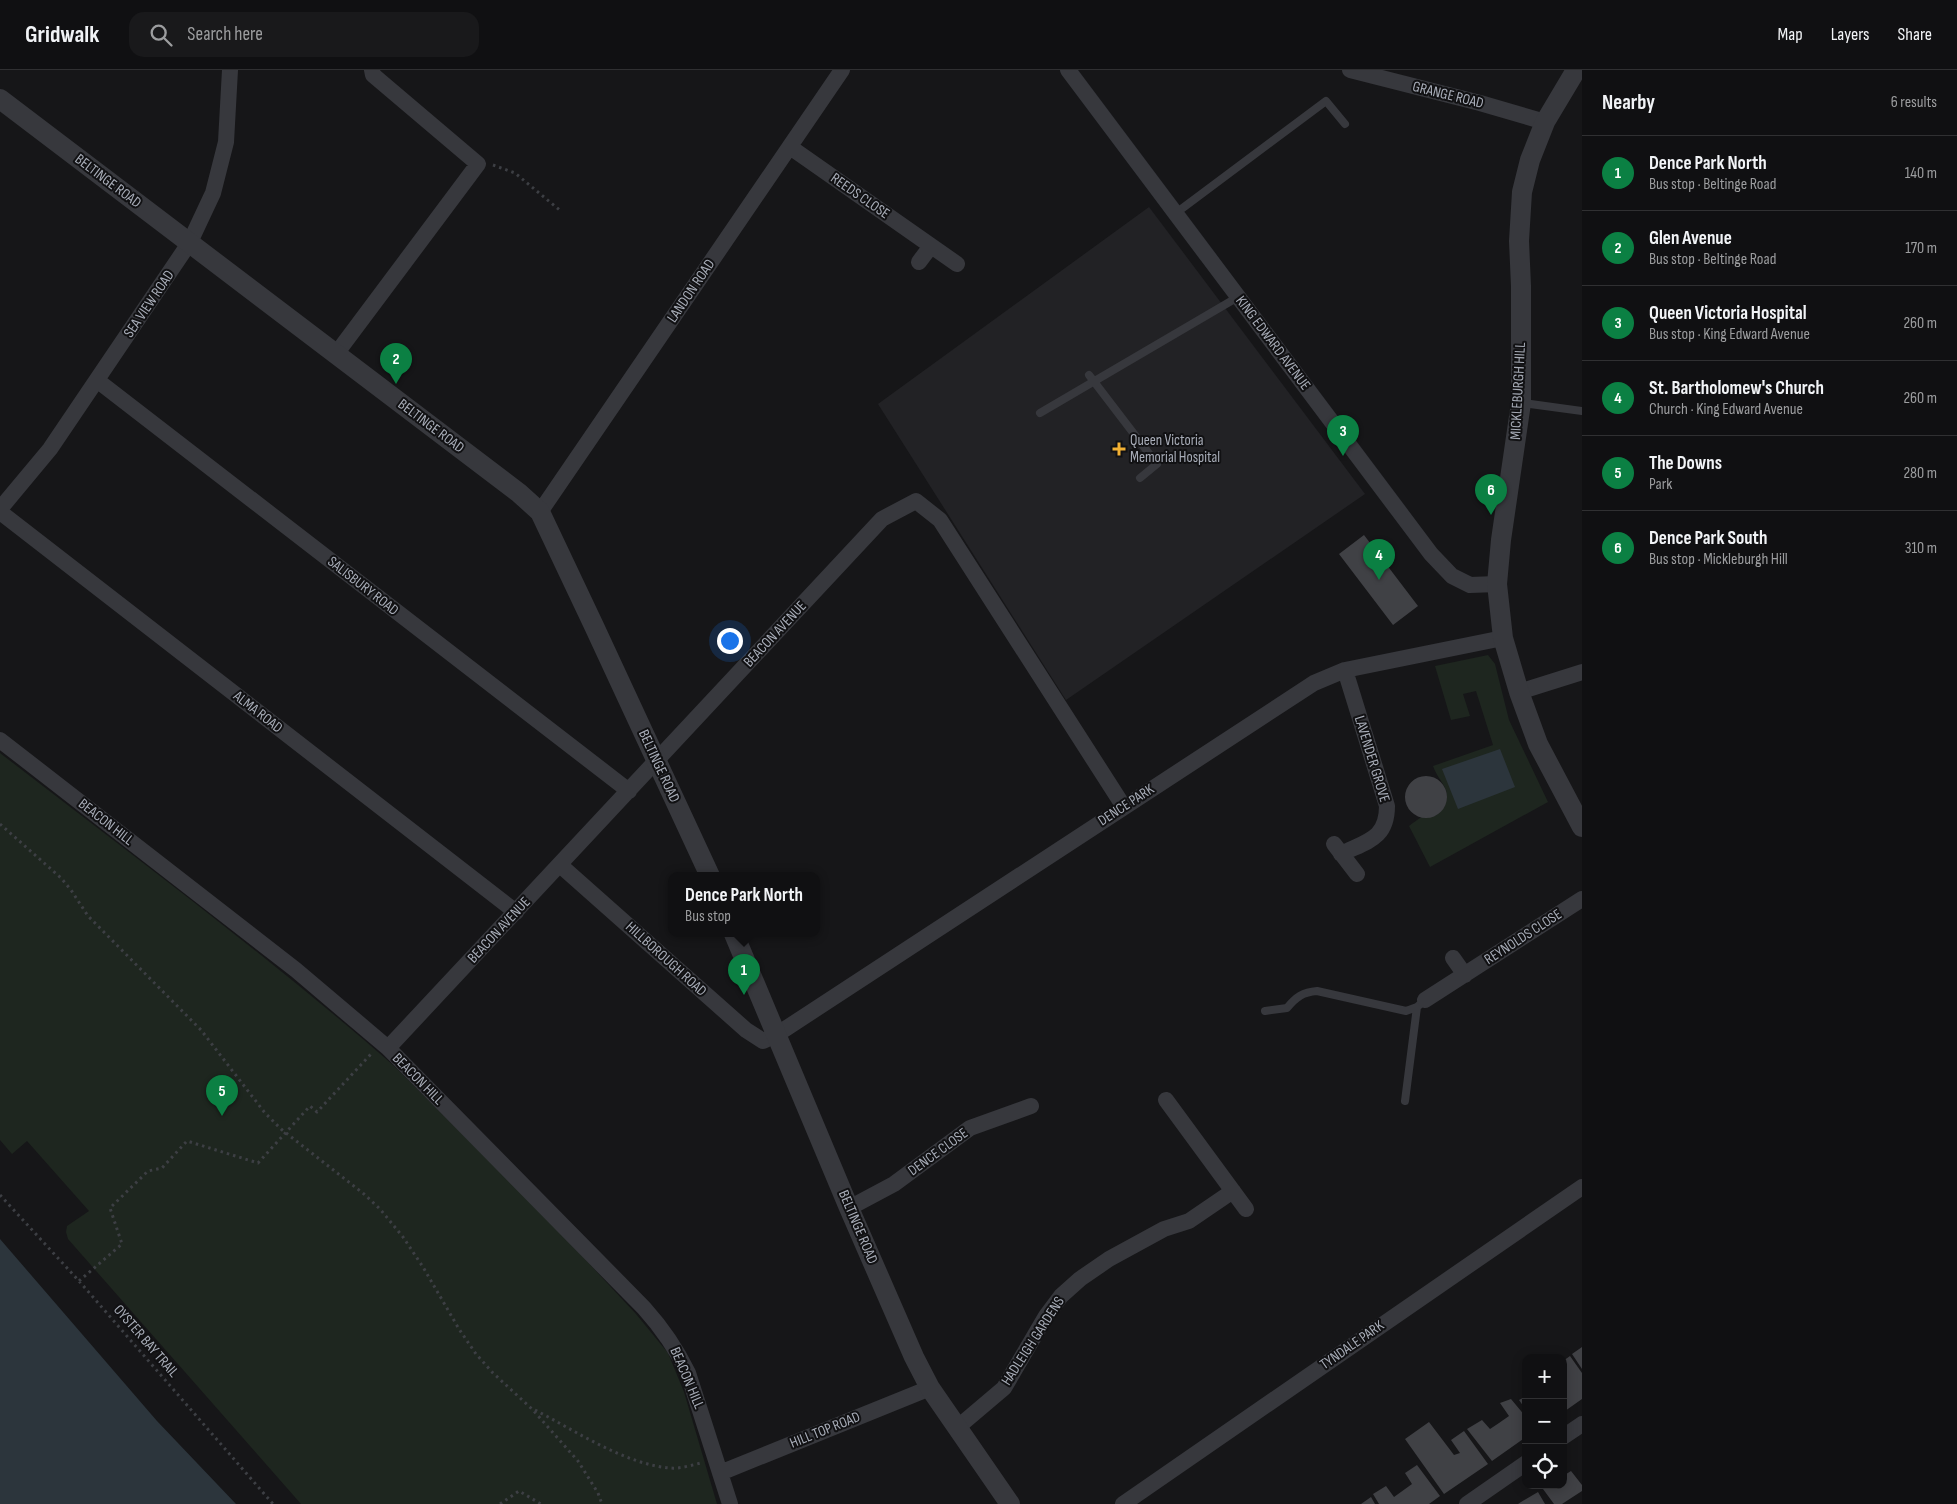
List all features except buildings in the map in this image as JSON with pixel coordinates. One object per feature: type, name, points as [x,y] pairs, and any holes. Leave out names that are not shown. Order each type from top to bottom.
[{"type":"street","name":"SEA VIEW ROAD","points":[[0,511],[50,449],[190,242],[213,193],[226,142],[230,70]]},
{"type":"street","points":[[336,354],[478,164],[373,75],[372,70]]},
{"type":"street","name":"LANDON ROAD","points":[[540,512],[842,70]]},
{"type":"street","name":"KING EDWARD AVENUE","points":[[1068,70],[1431,554],[1452,576],[1470,585],[1497,584]]},
{"type":"street","name":"GRANGE ROAD","points":[[1350,70],[1480,103],[1545,122]]},
{"type":"street","name":"MICKLEBURGH HILL","points":[[1576,70],[1545,122],[1530,160],[1522,192],[1519,241],[1521,403],[1497,584],[1503,638],[1519,692],[1538,744],[1582,827]]},
{"type":"street","name":"BELTINGE ROAD","points":[[0,99],[190,242],[518,493],[540,512],[708,872]]},
{"type":"street","name":"REEDS CLOSE","points":[[790,147],[957,264]]},
{"type":"street","points":[[919,262],[931,246]]},
{"type":"street","name":"SALISBURY ROAD","points":[[98,380],[629,792]]},
{"type":"street","name":"BEACON AVENUE","points":[[385,1045],[516,912],[882,519],[916,501],[940,520],[1124,807]]},
{"type":"street","name":"ALMA ROAD","points":[[0,511],[516,912]]},
{"type":"street","name":"DENCE PARK","points":[[776,1035],[1314,683],[1345,670],[1503,638]]},
{"type":"street","name":"LAVENDER GROVE","points":[[1345,670],[1387,806],[1387,818],[1383,829],[1374,838],[1338,849],[1357,874]]},
{"type":"street","points":[[1519,692],[1582,672]]},
{"type":"street","name":"BEACON HILL","points":[[0,740],[296,970],[385,1045],[644,1308],[665,1331],[688,1373],[730,1504]]},
{"type":"street","name":"HILLBOROUGH ROAD","points":[[560,865],[746,1030],[763,1041],[776,1035]]},
{"type":"street","name":"REYNOLDS CLOSE","points":[[1421,1003],[1582,899]]},
{"type":"street","name":"BELTINGE ROAD","points":[[735,937],[914,1357],[930,1388],[1010,1504]]},
{"type":"street","points":[[1453,958],[1465,975]]},
{"type":"street","points":[[1166,1100],[1246,1209]]},
{"type":"street","name":"DENCE CLOSE","points":[[850,1208],[894,1184],[970,1128],[1030,1106]]},
{"type":"street","name":"TYNDALE PARK","points":[[1123,1504],[1582,1187]]},
{"type":"street","name":"HADLEIGH GARDENS","points":[[958,1427],[1004,1388],[1046,1316],[1061,1296],[1080,1279],[1160,1223],[1189,1221],[1233,1191]]},
{"type":"street","name":"HILL TOP ROAD","points":[[718,1466],[930,1388]]},
{"type":"street","points":[[1567,1434],[1582,1424]]},
{"type":"street","points":[[1467,1504],[1522,1466]]},
{"type":"lane","points":[[1176,213],[1326,101],[1345,124]]},
{"type":"lane","points":[[1040,413],[1092,378],[1238,297]]},
{"type":"lane","points":[[1092,378],[1157,464],[1140,478]]},
{"type":"lane","points":[[1521,403],[1582,411]]},
{"type":"lane","points":[[1265,1011],[1287,1008],[1295,998],[1305,992],[1317,991],[1406,1010],[1421,1003]]},
{"type":"lane","points":[[1405,1101],[1421,1003]]},
{"type":"path","points":[[478,164],[498,166],[516,173],[562,212]]},
{"type":"path","points":[[0,824],[61,878],[88,916],[206,1035],[265,1113],[286,1133],[364,1194],[380,1209],[403,1237],[423,1267],[476,1354],[493,1373],[532,1409],[578,1461],[598,1493],[600,1503]]},
{"type":"path","points":[[79,1281],[122,1244],[110,1208],[148,1171],[162,1168],[187,1141],[258,1163],[310,1106],[317,1112],[385,1045]]},
{"type":"path","name":"OYSTER BAY TRAIL","points":[[0,1194],[79,1281],[272,1504]]},
{"type":"path","points":[[532,1409],[635,1460],[672,1468],[718,1466]]},
{"type":"path","points":[[500,1504],[519,1491],[541,1504]]},
{"type":"shaded area","name":"Queen Victoria Memorial Hospital","points":[[1149,207],[1365,494],[1066,700],[878,404]]},
{"type":"shaded area","points":[[1488,655],[1495,664],[1509,720],[1548,802],[1430,867],[1409,826],[1422,817],[1438,814],[1445,805],[1447,798],[1446,790],[1433,766],[1493,745],[1476,691],[1463,694],[1470,716],[1451,720],[1435,666]]},
{"type":"shaded area","points":[[1500,749],[1515,787],[1458,809],[1442,769]]},
{"type":"shaded area","points":[[0,753],[199,906],[297,984],[393,1065],[556,1228],[636,1314],[668,1353],[684,1392],[717,1504],[301,1504],[68,1239],[67,1226],[89,1211],[27,1141],[12,1154],[0,1140]]},
{"type":"shaded area","points":[[0,1239],[157,1421],[236,1504],[0,1504]]},
{"type":"place","name":"Glen Avenue","points":[[396,384]]},
{"type":"place","name":"Queen Victoria Memorial Hospital","points":[[1119,449]]},
{"type":"place","name":"Queen Victoria Hospital","points":[[1343,456]]},
{"type":"place","name":"Dence Park South","points":[[1491,515]]},
{"type":"place","name":"St. Bartholomew's Church","points":[[1379,580]]},
{"type":"place","name":"Dence Park North","points":[[744,995]]},
{"type":"place","name":"The Downs","points":[[222,1116]]}]
